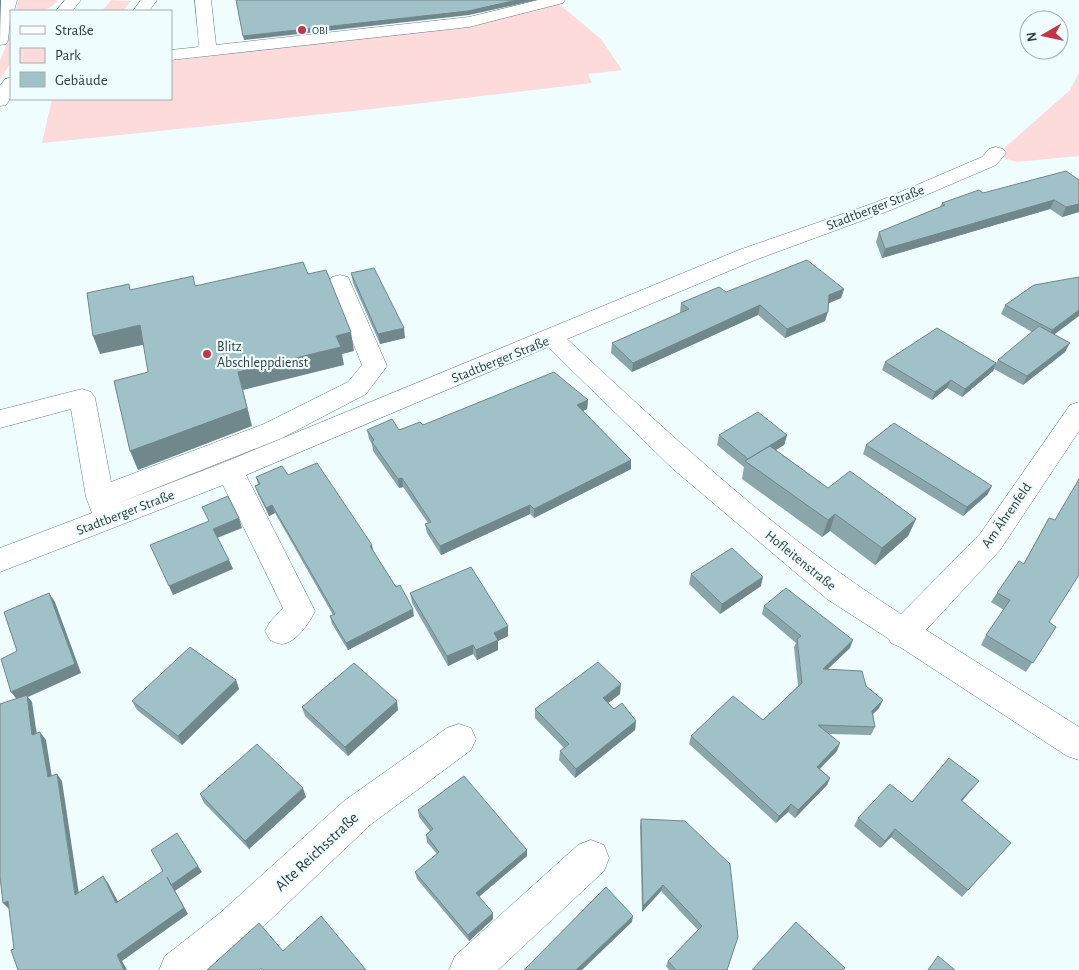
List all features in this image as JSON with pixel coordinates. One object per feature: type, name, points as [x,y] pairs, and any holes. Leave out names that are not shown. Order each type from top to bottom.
[{"type":"street","points":[[0,40],[9,0]]},
{"type":"street","points":[[65,10],[73,0]]},
{"type":"street","points":[[142,10],[150,0]]},
{"type":"street","points":[[203,0],[208,51]]},
{"type":"street","points":[[172,55],[469,22],[557,0]]},
{"type":"street","points":[[0,101],[10,85]]},
{"type":"street","name":"Stadtberger Straße","points":[[0,560],[104,508],[230,471],[747,255],[884,206],[989,161],[996,153]]},
{"type":"street","points":[[0,419],[82,398],[104,508],[273,431],[357,388],[375,366],[340,282]]},
{"type":"street","name":"Hofleitenstraße","points":[[552,338],[713,488],[838,590],[902,634],[1079,745]]},
{"type":"street","name":"Am Ährenfeld","points":[[902,634],[990,542],[1079,410]]},
{"type":"street","points":[[230,471],[300,612],[281,631]]},
{"type":"street","name":"Alte Reichsstraße","points":[[179,970],[234,927],[357,813],[459,739]]},
{"type":"street","points":[[470,970],[591,858]]},
{"type":"green space","points":[[18,0],[58,0],[44,10],[16,10]]},
{"type":"green space","points":[[111,0],[131,1],[124,10],[103,10]]},
{"type":"green space","points":[[558,3],[601,39],[622,70],[588,74],[592,83],[363,110],[42,143],[52,100],[172,100],[172,61],[476,24]]},
{"type":"green space","points":[[10,36],[10,64],[0,80],[0,61]]},
{"type":"green space","points":[[1079,73],[1079,156],[1016,162],[1001,157],[1001,151],[1070,90]]},
{"type":"building","name":"OBI","points":[[236,0],[517,0],[468,11],[243,36]]},
{"type":"building","points":[[1066,171],[1079,180],[1079,204],[1066,207],[1054,200],[885,249],[879,232],[945,205],[942,203],[979,190],[983,193]]},
{"type":"building","points":[[807,260],[844,289],[829,295],[828,312],[787,329],[760,305],[633,363],[612,343],[689,309],[681,303],[719,287],[726,292]]},
{"type":"building","points":[[303,262],[308,274],[326,270],[351,332],[336,336],[341,347],[238,372],[247,408],[130,451],[114,381],[148,372],[140,325],[93,336],[87,293],[129,284],[130,290],[193,276],[195,286]]},
{"type":"building","points":[[374,268],[404,328],[378,334],[351,273]]},
{"type":"building","points":[[1079,277],[1079,310],[1052,330],[1005,305],[1034,285]]},
{"type":"building","points":[[1039,326],[1070,343],[1027,376],[998,360]]},
{"type":"building","points":[[937,328],[996,363],[965,389],[951,380],[935,392],[885,362]]},
{"type":"building","points":[[554,372],[588,400],[577,405],[631,460],[534,509],[530,505],[440,546],[425,524],[431,522],[402,478],[398,479],[372,442],[374,440],[367,430],[392,419],[399,430],[420,422],[423,425]]},
{"type":"building","points":[[758,412],[787,435],[748,459],[719,435]]},
{"type":"building","points":[[894,423],[992,486],[967,507],[866,445]]},
{"type":"building","points":[[770,446],[828,488],[850,471],[916,519],[882,548],[835,514],[828,520],[745,461]]},
{"type":"building","points":[[317,463],[372,545],[370,546],[396,587],[400,585],[413,609],[346,643],[330,616],[335,614],[272,505],[266,508],[255,486],[260,484],[256,477],[282,466],[288,475]]},
{"type":"building","points":[[1079,479],[1079,575],[1049,622],[1056,627],[1033,663],[986,635],[1010,600],[997,593],[1019,561],[1024,564],[1049,518],[1055,520]]},
{"type":"building","points":[[228,496],[239,518],[213,529],[229,560],[169,586],[150,545],[209,521],[202,507]]},
{"type":"building","points":[[732,548],[763,577],[722,604],[691,574]]},
{"type":"building","points":[[471,567],[508,626],[494,633],[498,640],[476,650],[473,645],[447,656],[410,593]]},
{"type":"building","points":[[786,588],[853,640],[823,669],[862,671],[866,686],[883,700],[872,711],[875,727],[818,725],[840,743],[817,767],[830,778],[798,810],[791,804],[779,816],[691,736],[733,696],[763,720],[802,683],[797,639],[801,636],[764,606]]},
{"type":"building","points":[[49,593],[75,664],[11,692],[1,659],[17,651],[4,612]]},
{"type":"building","points":[[190,647],[236,680],[178,736],[132,701]]},
{"type":"building","points":[[598,662],[621,684],[603,698],[614,709],[622,703],[636,721],[576,769],[560,751],[569,744],[535,709]]},
{"type":"building","points":[[354,663],[397,701],[345,747],[302,707]]},
{"type":"building","points":[[27,695],[32,735],[40,732],[48,777],[57,774],[75,895],[103,876],[116,903],[163,871],[151,850],[177,833],[198,866],[171,885],[184,908],[117,955],[124,970],[18,970],[11,950],[14,949],[8,901],[3,903],[0,877],[0,704]]},
{"type":"building","points":[[257,744],[303,788],[245,841],[200,794]]},
{"type":"building","points":[[949,758],[979,781],[961,800],[1011,843],[968,890],[895,829],[885,841],[858,818],[890,784],[912,802]]},
{"type":"building","points":[[464,776],[527,850],[476,893],[493,913],[468,935],[415,872],[439,852],[426,835],[433,829],[418,810]]},
{"type":"building","points":[[641,819],[685,821],[730,864],[738,937],[727,970],[676,970],[668,961],[702,926],[663,885],[643,906]]},
{"type":"building","points":[[606,887],[633,916],[576,970],[524,970]]},
{"type":"building","points":[[321,916],[366,970],[262,970],[261,968],[259,970],[207,970],[259,923],[283,951]]},
{"type":"building","points":[[796,922],[845,968],[843,970],[752,970]]},
{"type":"building","points":[[938,956],[955,970],[928,970]]},
{"type":"place","name":"OBI","points":[[302,30]]},
{"type":"place","name":"Blitz Abschleppdienst","points":[[207,354]]}]
